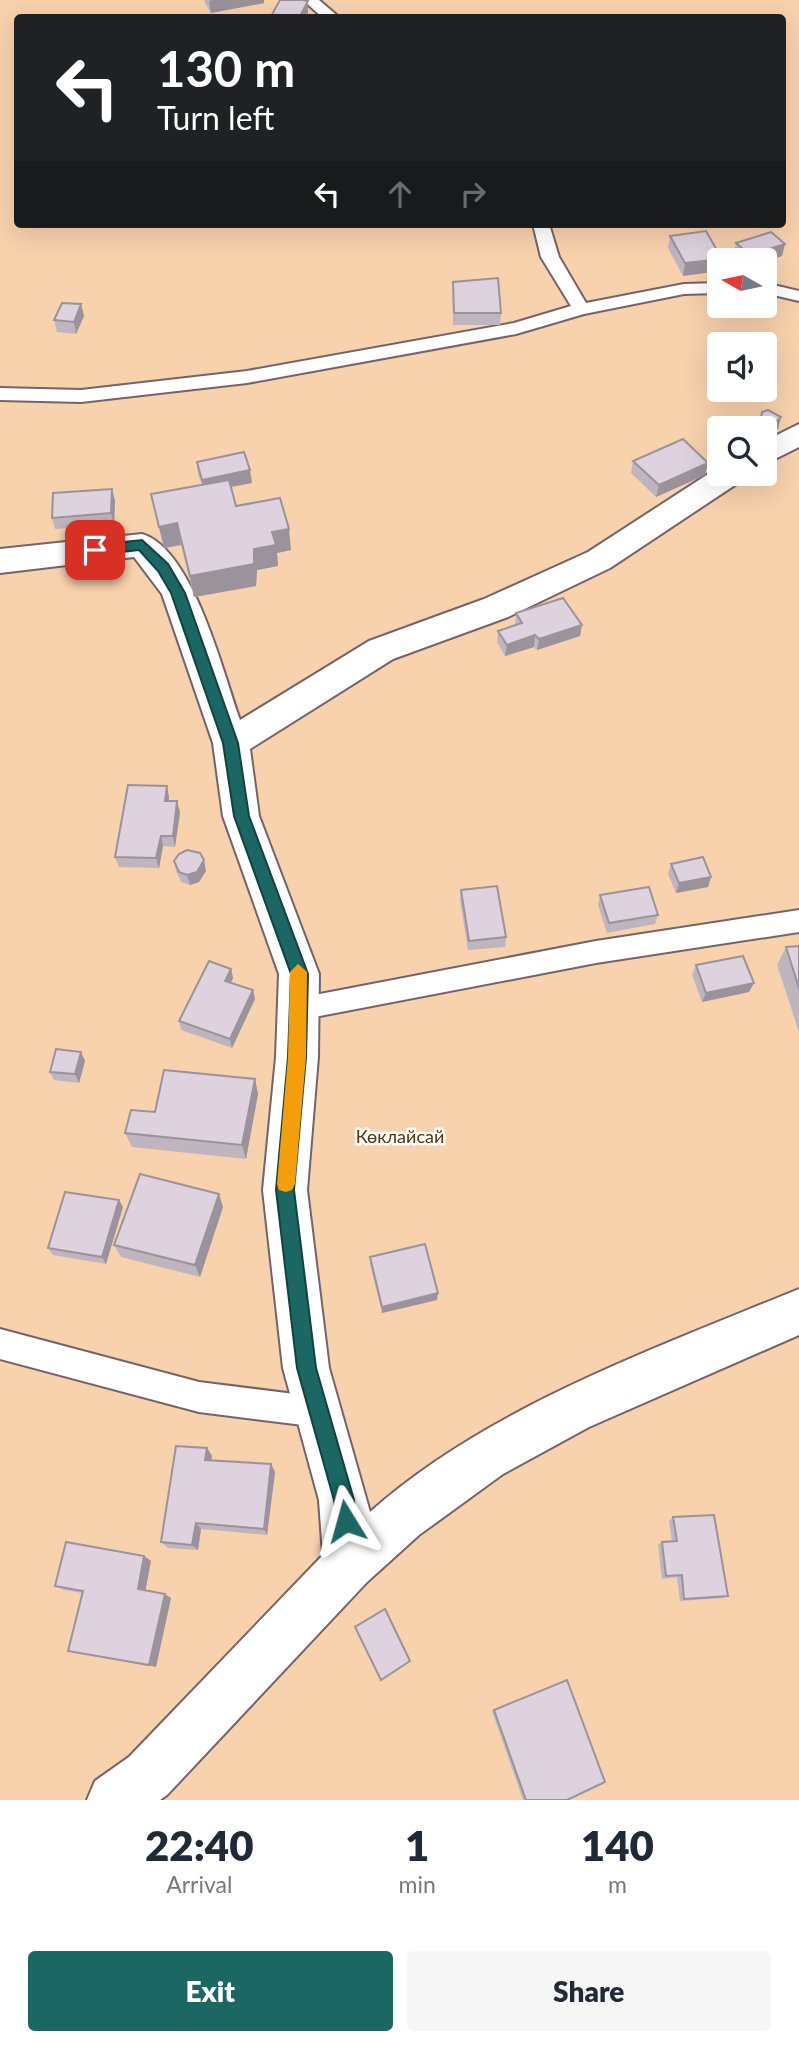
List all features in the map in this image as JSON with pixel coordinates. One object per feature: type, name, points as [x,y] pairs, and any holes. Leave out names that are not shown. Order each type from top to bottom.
[{"type":"street","points":[[777,447],[799,434]]},
{"type":"street","points":[[231,743],[381,650],[496,608],[599,560],[712,486]]},
{"type":"street","points":[[0,561],[142,545],[163,568],[178,593],[231,743],[242,816],[299,974],[299,1009],[285,1190],[306,1368],[344,1500],[349,1564]]},
{"type":"street","points":[[114,1800],[148,1776],[349,1564],[401,1517],[486,1457],[572,1410],[799,1311]]},
{"type":"lane","points":[[310,0],[328,14]]},
{"type":"lane","points":[[542,228],[550,257],[581,309]]},
{"type":"lane","points":[[0,394],[82,396],[247,377],[516,328],[581,309],[684,289],[707,288]]},
{"type":"lane","points":[[777,291],[799,296]]},
{"type":"lane","points":[[299,1009],[596,952],[799,921]]},
{"type":"lane","points":[[0,1344],[200,1397],[319,1412]]},
{"type":"green space","name":"Көклайсай","points":[[0,0],[799,0],[799,1800],[0,1800]]},
{"type":"building","points":[[280,0],[308,1],[301,14],[272,14]]},
{"type":"building","points":[[706,231],[716,248],[707,248],[707,261],[685,263],[670,236]]},
{"type":"building","points":[[771,232],[785,244],[772,248],[742,248],[736,243]]},
{"type":"building","points":[[498,278],[501,313],[454,313],[453,282]]},
{"type":"building","points":[[62,303],[81,304],[74,322],[54,320]]},
{"type":"building","points":[[768,410],[781,417],[777,421],[777,416],[761,416],[762,412]]},
{"type":"building","points":[[683,439],[707,463],[659,485],[633,461]]},
{"type":"building","points":[[244,452],[250,470],[202,480],[197,462]]},
{"type":"building","points":[[229,480],[236,506],[280,498],[289,529],[272,532],[276,545],[254,549],[254,564],[190,576],[177,523],[159,527],[151,494]]},
{"type":"building","points":[[112,489],[111,513],[52,518],[53,493]]},
{"type":"building","points":[[563,598],[582,625],[539,639],[535,635],[507,645],[498,631],[522,623],[516,613]]},
{"type":"building","points":[[128,785],[167,786],[165,801],[177,801],[173,836],[161,836],[156,858],[115,857]]},
{"type":"building","points":[[187,850],[200,853],[204,860],[197,872],[187,875],[179,872],[174,861],[179,854]]},
{"type":"building","points":[[703,857],[711,877],[679,883],[671,864]]},
{"type":"building","points":[[497,886],[506,937],[469,941],[461,890]]},
{"type":"building","points":[[649,887],[658,915],[609,923],[600,895]]},
{"type":"building","points":[[799,946],[799,988],[786,947]]},
{"type":"building","points":[[743,956],[754,983],[706,993],[696,965]]},
{"type":"building","points":[[209,961],[231,969],[225,981],[253,990],[230,1039],[179,1021]]},
{"type":"building","points":[[56,1049],[81,1052],[75,1074],[50,1072]]},
{"type":"building","points":[[164,1070],[255,1079],[242,1145],[125,1133],[131,1110],[155,1112]]},
{"type":"building","points":[[140,1174],[219,1194],[195,1265],[114,1245]]},
{"type":"building","points":[[65,1192],[119,1200],[102,1257],[48,1248]]},
{"type":"building","points":[[425,1244],[438,1293],[382,1307],[370,1257]]},
{"type":"building","points":[[176,1446],[207,1448],[205,1460],[271,1464],[264,1529],[196,1523],[192,1545],[161,1542]]},
{"type":"building","points":[[714,1515],[728,1596],[684,1599],[682,1575],[666,1576],[662,1542],[677,1541],[673,1517]]},
{"type":"building","points":[[66,1542],[144,1556],[138,1589],[165,1594],[149,1665],[68,1651],[83,1591],[55,1586]]},
{"type":"building","points":[[385,1609],[410,1661],[381,1680],[355,1627]]},
{"type":"building","points":[[567,1680],[605,1782],[567,1800],[526,1800],[494,1710]]},
{"type":"slow traffic","points":[[286,1184],[297,1057],[298,972]]},
{"type":"route","points":[[95,550],[142,545],[163,568],[178,593],[231,743],[242,816],[299,974],[297,1057],[285,1190],[306,1368],[344,1500],[346,1521]]}]
